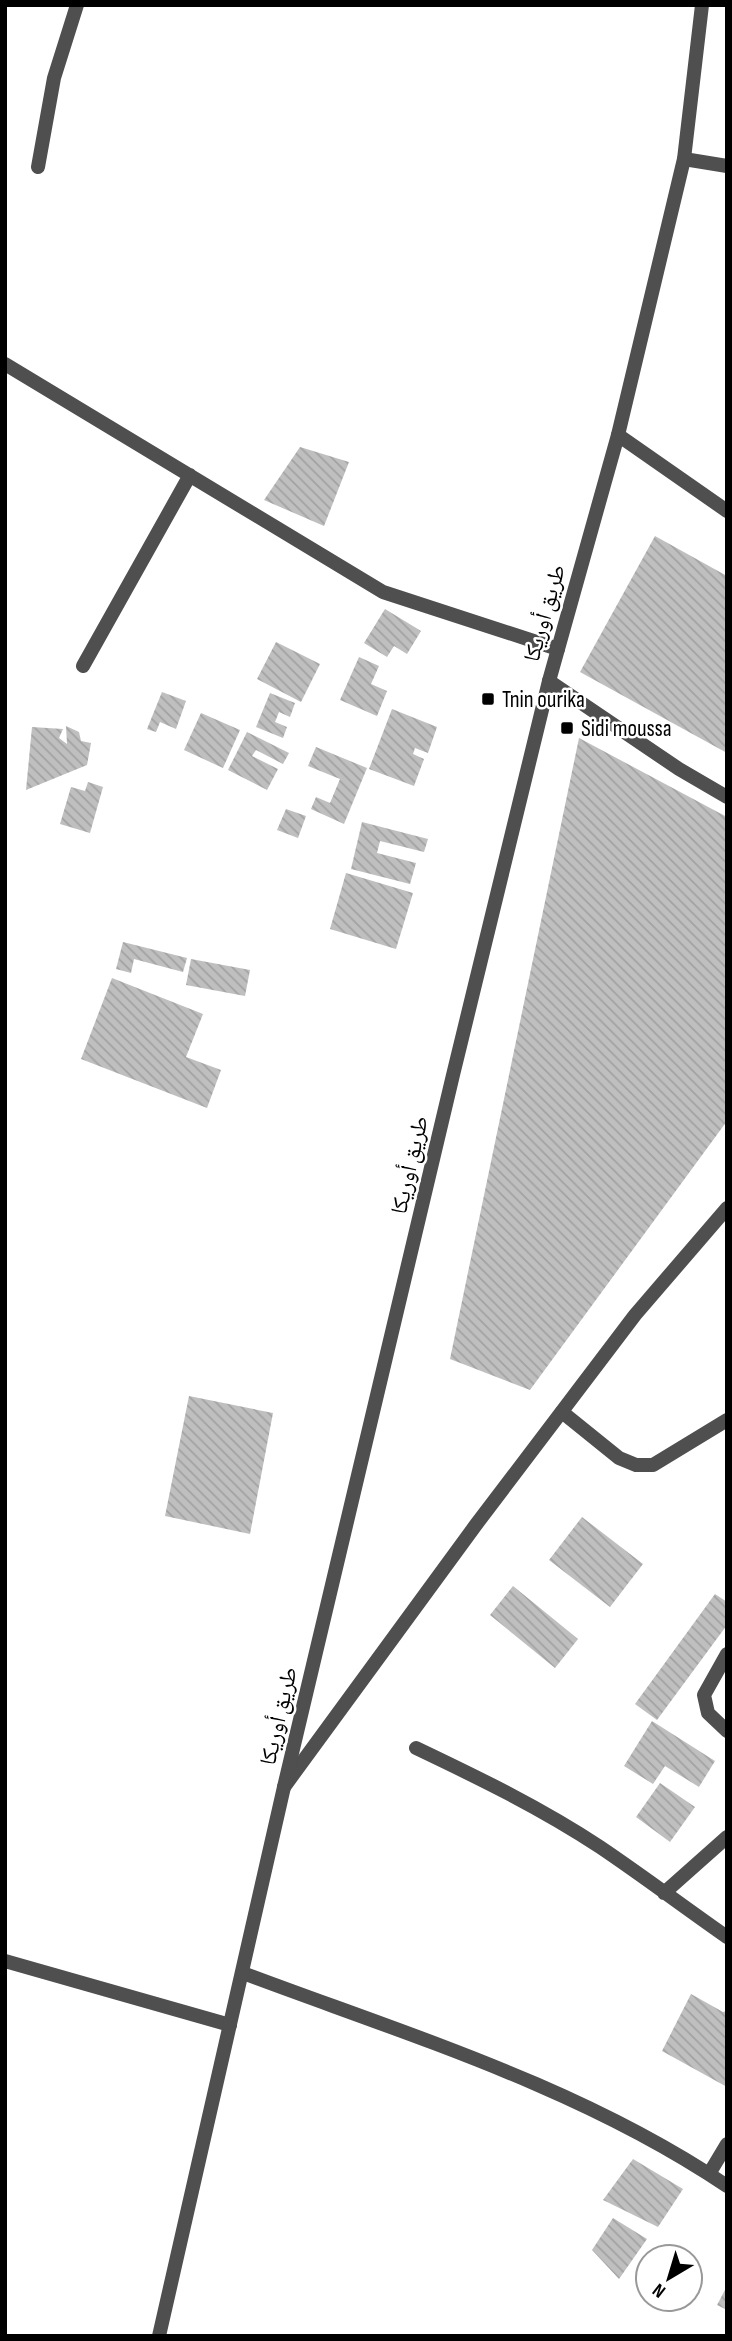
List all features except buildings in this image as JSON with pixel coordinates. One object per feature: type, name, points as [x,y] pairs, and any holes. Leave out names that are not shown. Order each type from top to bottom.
[{"type":"street","points":[[38,167],[54,78],[77,5]]},
{"type":"street","name":"طريق أوريكا","points":[[159,2336],[284,1787],[549,681],[618,435],[684,159],[702,5]]},
{"type":"street","points":[[684,159],[727,166]]},
{"type":"street","points":[[5,364],[383,592],[558,649]]},
{"type":"street","points":[[618,435],[727,511]]},
{"type":"street","points":[[83,666],[190,475]]},
{"type":"street","points":[[549,681],[679,769],[727,797]]},
{"type":"street","points":[[284,1787],[635,1315],[727,1208]]},
{"type":"street","points":[[562,1412],[619,1458],[636,1465],[653,1465],[727,1420]]},
{"type":"street","points":[[727,1654],[704,1695],[708,1713],[727,1731]]},
{"type":"street","points":[[416,1748],[482,1779],[546,1814],[600,1847],[727,1937]]},
{"type":"street","points":[[664,1893],[727,1837]]},
{"type":"street","points":[[5,1961],[230,2025]]},
{"type":"street","points":[[243,1973],[518,2076],[631,2129],[727,2186]]},
{"type":"street","points":[[709,2174],[727,2144]]},
{"type":"place","name":"Tnin ourika","points":[[488,699]]},
{"type":"place","name":"Sidi moussa","points":[[567,728]]}]
